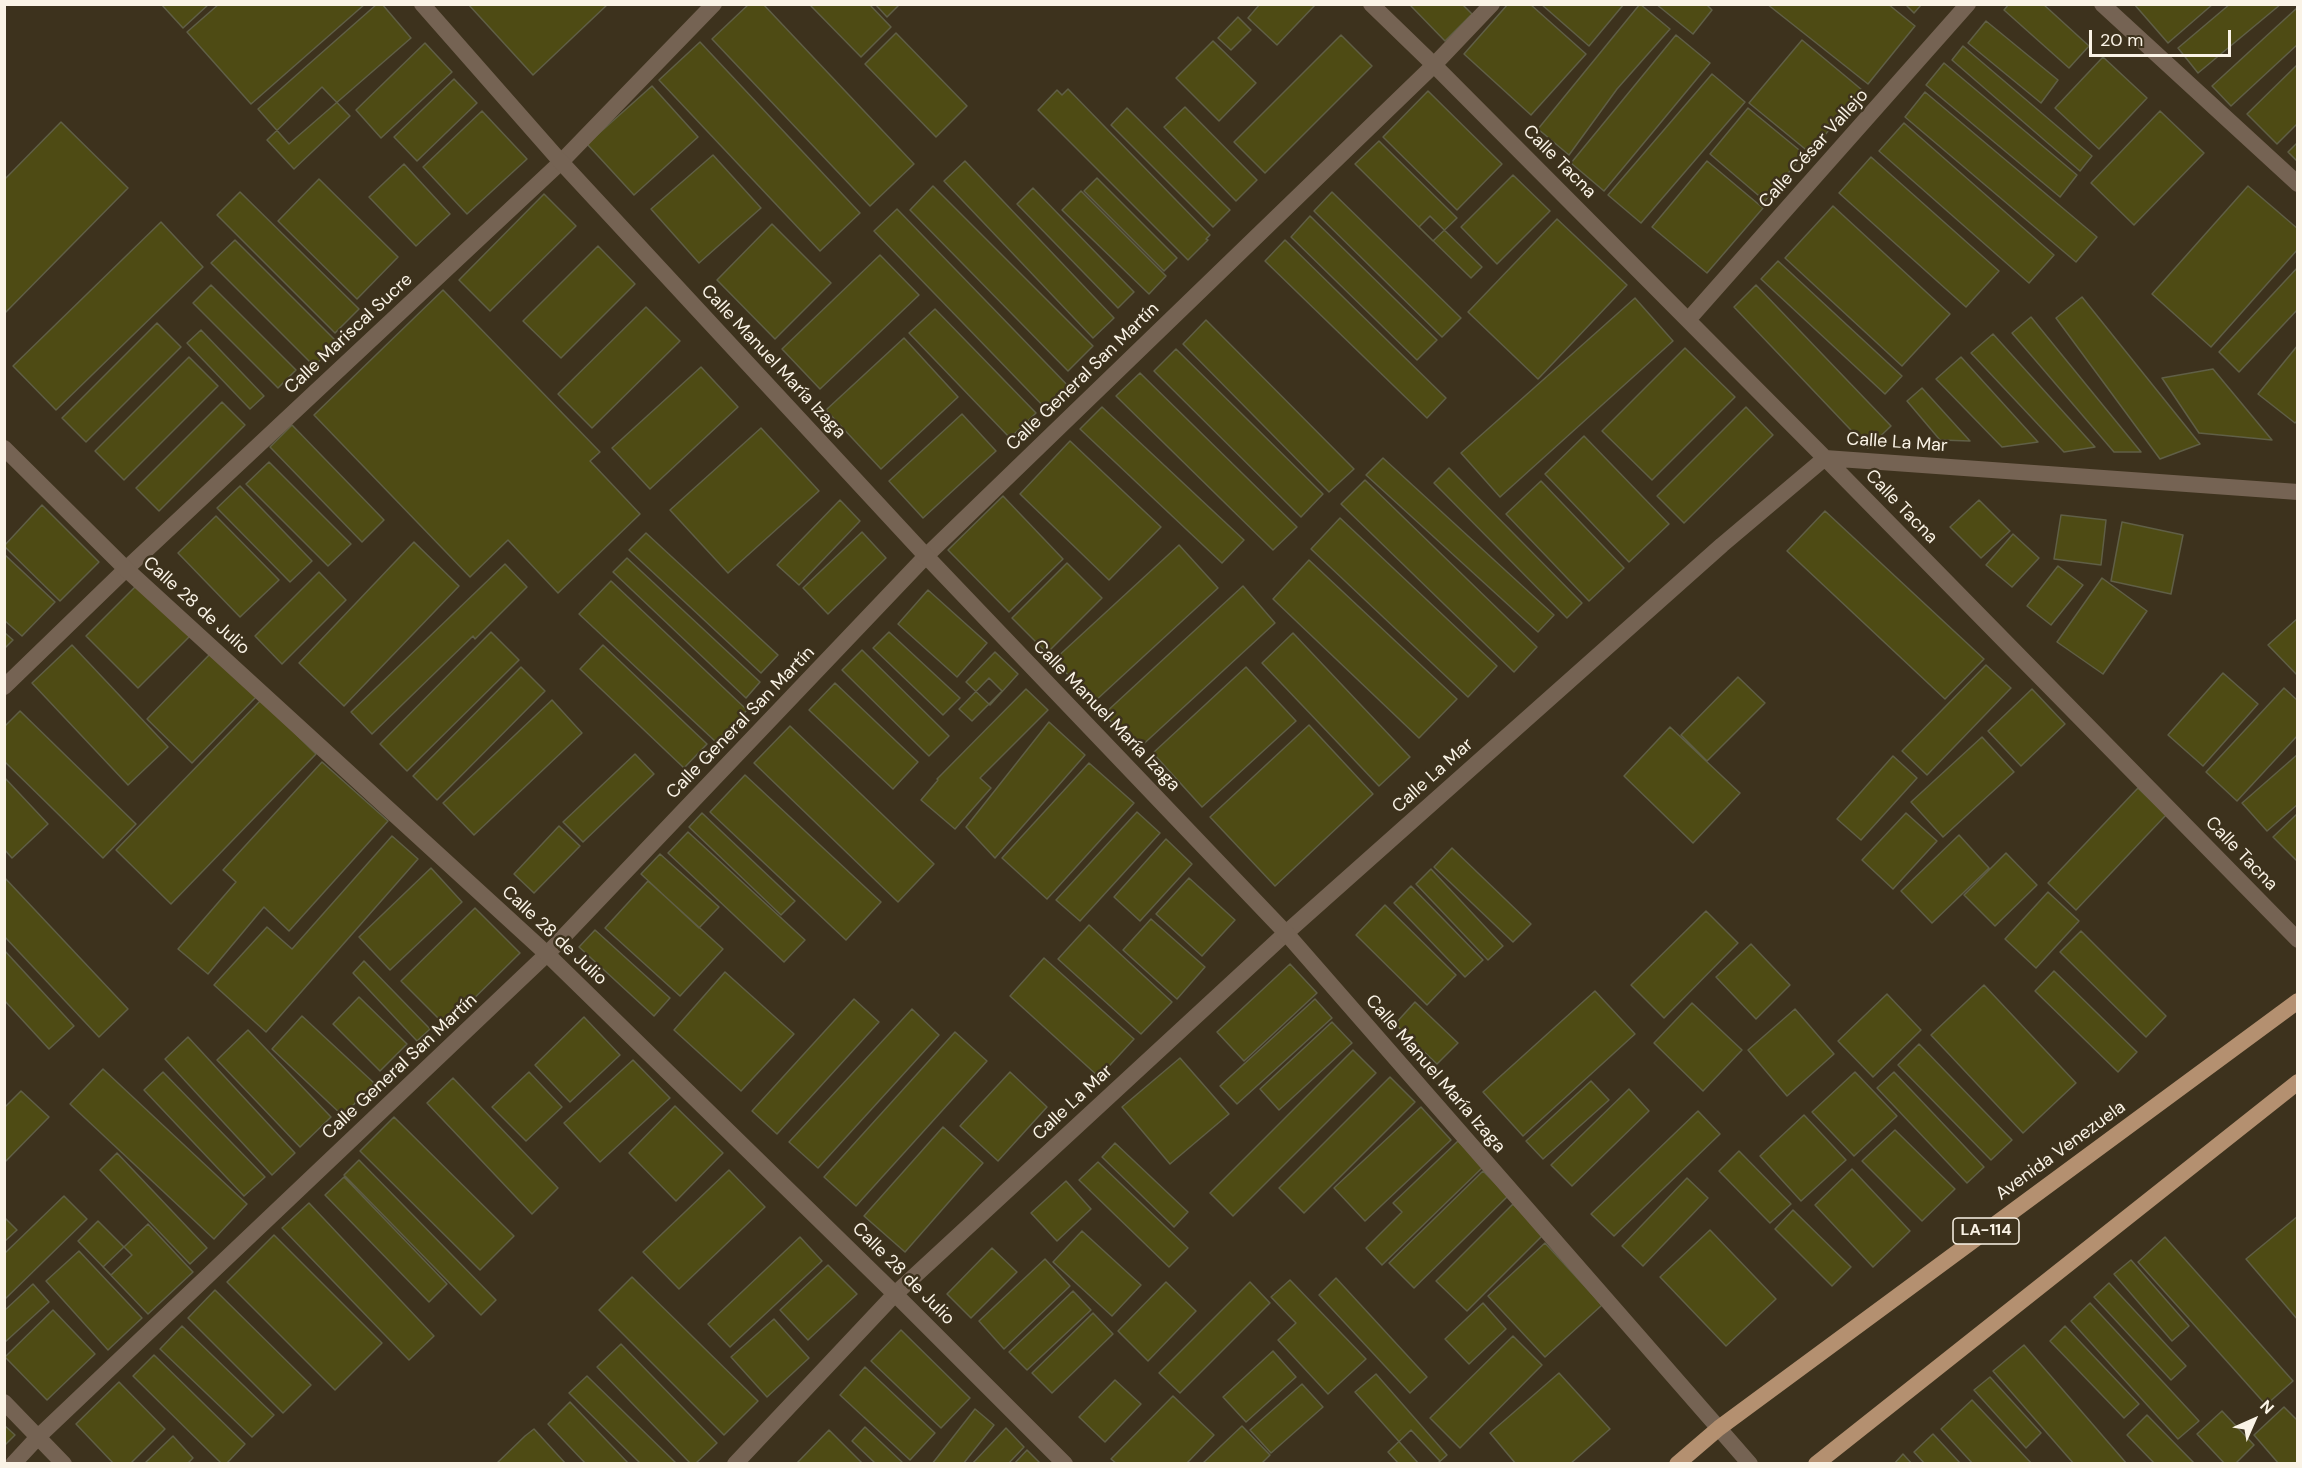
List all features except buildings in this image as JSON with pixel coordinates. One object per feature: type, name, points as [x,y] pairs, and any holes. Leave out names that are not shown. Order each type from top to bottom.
[{"type":"main road","name":"Avenida Venezuela","points":[[1677,1464],[1719,1428],[2298,1001]]},
{"type":"main road","points":[[1816,1464],[2298,1082]]},
{"type":"street","name":"Calle Manuel María Izaga","points":[[422,4],[561,162],[926,556],[1286,933],[1750,1464]]},
{"type":"street","name":"Calle Mariscal Sucre","points":[[4,687],[126,569],[561,162],[714,4]]},
{"type":"street","name":"Calle Tacna","points":[[1371,4],[1825,458],[2298,939]]},
{"type":"street","name":"Calle General San Martín","points":[[13,1464],[38,1437],[547,954],[926,556],[1434,65],[1492,4]]},
{"type":"street","name":"Calle César Vallejo","points":[[1688,320],[1968,4]]},
{"type":"street","points":[[2102,4],[2298,184]]},
{"type":"street","name":"Calle 28 de Julio","points":[[4,448],[126,569],[547,954],[895,1294],[1065,1464]]},
{"type":"street","name":"Calle La Mar","points":[[735,1464],[895,1294],[1286,933],[1722,545],[1825,458],[2298,492]]},
{"type":"street","points":[[4,1402],[64,1464]]}]
